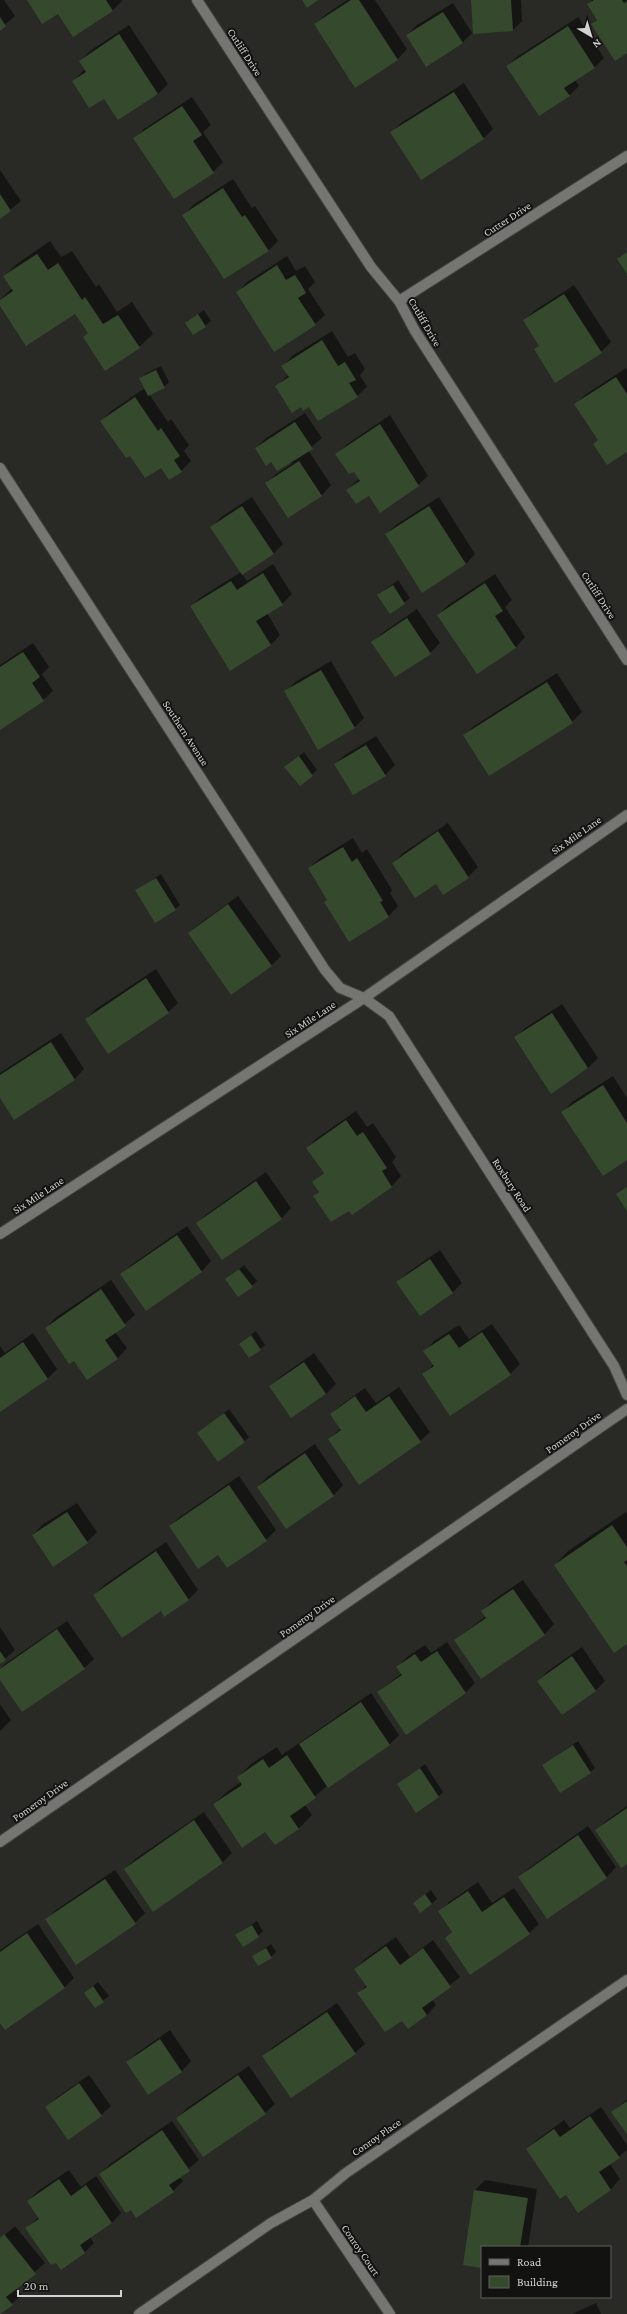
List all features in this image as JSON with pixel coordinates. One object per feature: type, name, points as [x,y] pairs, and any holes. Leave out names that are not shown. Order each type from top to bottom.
[{"type":"street","name":"Cutliff Drive","points":[[197,0],[371,267],[398,301],[415,331],[627,660]]},
{"type":"street","name":"Cutter Drive","points":[[398,301],[440,277],[627,156]]},
{"type":"street","name":"Southern Avenue","points":[[0,468],[325,970],[340,988],[364,998]]},
{"type":"street","name":"Six Mile Lane","points":[[0,1234],[364,998],[627,815]]},
{"type":"street","name":"Roxbury Road","points":[[364,998],[389,1016],[614,1366],[627,1396]]},
{"type":"street","name":"Pomeroy Drive","points":[[0,1842],[627,1409]]},
{"type":"street","name":"Conroy Place","points":[[139,2314],[271,2223],[313,2200],[346,2173],[627,1980]]},
{"type":"street","name":"Conroy Court","points":[[313,2200],[390,2314]]},
{"type":"building","points":[[27,0],[106,0],[113,11],[73,37],[58,14],[42,24]]},
{"type":"building","points":[[302,0],[318,0],[307,8]]},
{"type":"building","points":[[351,0],[359,0],[398,60],[355,88],[314,24]]},
{"type":"building","points":[[471,0],[511,0],[513,31],[473,34]]},
{"type":"building","points":[[594,0],[622,0],[624,3],[627,1],[627,53],[615,61],[591,24],[597,20],[587,4]]},
{"type":"building","points":[[443,12],[463,43],[426,67],[406,35]]},
{"type":"building","points":[[0,17],[6,26],[0,31]]},
{"type":"building","points":[[568,26],[595,68],[564,88],[570,96],[539,116],[506,66]]},
{"type":"building","points":[[119,34],[158,94],[118,120],[104,99],[89,108],[72,81],[86,72],[79,61]]},
{"type":"building","points":[[454,92],[484,139],[421,180],[390,132]]},
{"type":"building","points":[[182,106],[202,135],[193,141],[214,173],[174,199],[133,138]]},
{"type":"building","points":[[223,188],[242,217],[245,215],[269,251],[224,279],[182,215]]},
{"type":"building","points":[[0,194],[11,211],[0,219]]},
{"type":"building","points":[[627,252],[627,274],[617,259]]},
{"type":"building","points":[[37,254],[48,270],[58,263],[82,300],[85,297],[103,324],[118,315],[140,348],[105,371],[83,337],[88,333],[75,314],[26,346],[0,306],[0,300],[13,291],[3,276]]},
{"type":"building","points":[[277,265],[286,280],[295,275],[301,284],[306,293],[298,298],[316,325],[274,352],[236,292]]},
{"type":"building","points":[[564,294],[602,353],[555,383],[534,349],[539,346],[523,320]]},
{"type":"building","points":[[198,314],[206,327],[193,335],[185,323]]},
{"type":"building","points":[[322,340],[338,366],[345,362],[356,380],[349,383],[358,397],[318,421],[309,407],[303,411],[301,407],[292,413],[275,386],[289,377],[281,366]]},
{"type":"building","points":[[156,370],[165,388],[148,396],[139,378]]},
{"type":"building","points":[[616,377],[627,394],[627,452],[607,465],[593,444],[598,440],[574,404]]},
{"type":"building","points":[[135,397],[158,431],[161,428],[180,456],[174,460],[182,472],[169,480],[161,468],[145,478],[130,456],[126,458],[100,421]]},
{"type":"building","points":[[295,422],[313,449],[277,471],[271,462],[266,466],[255,448]]},
{"type":"building","points":[[380,424],[419,486],[380,513],[369,496],[356,504],[346,490],[360,481],[354,472],[349,474],[335,454]]},
{"type":"building","points":[[299,461],[322,496],[288,518],[265,483]]},
{"type":"building","points":[[242,506],[274,554],[242,575],[210,527]]},
{"type":"building","points":[[429,506],[466,564],[422,593],[385,534]]},
{"type":"building","points":[[263,573],[283,605],[256,621],[271,645],[230,671],[190,606],[231,581],[237,590]]},
{"type":"building","points":[[485,583],[503,611],[495,616],[516,648],[477,674],[437,615]]},
{"type":"building","points":[[393,585],[405,604],[390,614],[377,595]]},
{"type":"building","points":[[407,618],[431,654],[395,677],[371,642]]},
{"type":"building","points":[[23,652],[40,677],[32,683],[44,701],[0,730],[0,667]]},
{"type":"building","points":[[321,670],[355,728],[318,750],[284,691]]},
{"type":"building","points":[[547,682],[573,723],[489,776],[463,735]]},
{"type":"building","points":[[366,745],[386,776],[353,795],[334,764]]},
{"type":"building","points":[[299,756],[313,776],[300,786],[284,767]]},
{"type":"building","points":[[438,831],[469,878],[443,895],[436,884],[415,898],[392,863]]},
{"type":"building","points":[[343,847],[352,862],[357,858],[383,901],[380,902],[389,917],[349,942],[324,902],[327,900],[308,868]]},
{"type":"building","points":[[156,878],[176,910],[155,923],[135,890]]},
{"type":"building","points":[[228,904],[272,966],[231,995],[188,933]]},
{"type":"building","points":[[146,978],[169,1013],[108,1054],[85,1019]]},
{"type":"building","points":[[552,1013],[588,1068],[551,1094],[514,1037]]},
{"type":"building","points":[[51,1042],[75,1080],[14,1120],[0,1098],[0,1075]]},
{"type":"building","points":[[603,1085],[627,1123],[627,1160],[603,1176],[561,1112]]},
{"type":"building","points":[[346,1120],[357,1136],[363,1132],[387,1168],[382,1171],[392,1187],[352,1215],[349,1211],[331,1222],[313,1196],[319,1192],[312,1182],[324,1173],[306,1148]]},
{"type":"building","points":[[256,1181],[282,1219],[222,1260],[196,1223]]},
{"type":"building","points":[[627,1187],[627,1211],[616,1194]]},
{"type":"building","points":[[177,1235],[202,1272],[146,1311],[120,1274]]},
{"type":"building","points":[[430,1259],[453,1293],[420,1316],[396,1282]]},
{"type":"building","points":[[239,1269],[253,1287],[238,1297],[225,1279]]},
{"type":"building","points":[[101,1289],[126,1326],[105,1340],[118,1359],[87,1380],[74,1361],[69,1364],[45,1328]]},
{"type":"building","points":[[482,1332],[511,1375],[450,1416],[422,1374],[434,1366],[423,1351],[449,1334],[459,1348]]},
{"type":"building","points":[[251,1335],[261,1350],[249,1358],[239,1344]]},
{"type":"building","points":[[23,1342],[48,1379],[0,1412],[0,1358]]},
{"type":"building","points":[[304,1362],[326,1394],[291,1418],[269,1386]]},
{"type":"building","points":[[355,1396],[366,1412],[389,1396],[421,1442],[359,1485],[328,1439],[341,1430],[330,1414]]},
{"type":"building","points":[[224,1413],[245,1442],[218,1462],[197,1433]]},
{"type":"building","points":[[305,1453],[334,1496],[286,1529],[257,1487]]},
{"type":"building","points":[[229,1485],[267,1541],[227,1568],[218,1555],[198,1569],[169,1526]]},
{"type":"building","points":[[67,1512],[88,1543],[53,1567],[32,1535]]},
{"type":"building","points":[[612,1525],[627,1547],[627,1560],[624,1562],[627,1566],[627,1644],[614,1653],[554,1565]]},
{"type":"building","points":[[156,1551],[189,1600],[164,1617],[161,1611],[122,1638],[93,1595]]},
{"type":"building","points":[[513,1589],[545,1635],[481,1679],[454,1640],[486,1618],[481,1611]]},
{"type":"building","points":[[57,1629],[85,1669],[22,1712],[0,1680],[0,1669]]},
{"type":"building","points":[[0,1651],[6,1660],[0,1664]]},
{"type":"building","points":[[437,1651],[466,1693],[406,1735],[377,1692],[402,1675],[396,1667],[415,1654],[421,1662]]},
{"type":"building","points":[[572,1656],[596,1691],[562,1715],[537,1681]]},
{"type":"building","points":[[361,1702],[390,1745],[328,1788],[299,1744]]},
{"type":"building","points":[[573,1745],[591,1773],[560,1793],[542,1765]]},
{"type":"building","points":[[287,1755],[316,1798],[290,1816],[299,1829],[275,1845],[265,1832],[242,1848],[213,1804],[242,1785],[237,1777],[263,1759],[269,1768]]},
{"type":"building","points":[[420,1768],[439,1797],[416,1813],[397,1784]]},
{"type":"building","points":[[627,1808],[627,1864],[621,1868],[595,1830]]},
{"type":"building","points":[[194,1820],[223,1863],[153,1912],[124,1869]]},
{"type":"building","points":[[578,1835],[607,1878],[547,1919],[518,1877]]},
{"type":"building","points":[[105,1879],[136,1924],[76,1965],[45,1919]]},
{"type":"building","points":[[468,1891],[482,1912],[504,1897],[530,1934],[470,1975],[445,1938],[452,1932],[438,1911]]},
{"type":"building","points":[[425,1894],[432,1904],[420,1913],[413,1903]]},
{"type":"building","points":[[252,1925],[259,1937],[243,1947],[235,1935]]},
{"type":"building","points":[[27,1933],[65,1988],[5,2030],[0,2023],[0,1952]]},
{"type":"building","points":[[386,1946],[400,1965],[423,1948],[451,1987],[422,2008],[427,2015],[408,2029],[402,2021],[385,2032],[357,1993],[367,1987],[354,1969]]},
{"type":"building","points":[[266,1948],[272,1958],[258,1966],[252,1956]]},
{"type":"building","points":[[93,1986],[104,2002],[95,2008],[84,1993]]},
{"type":"building","points":[[327,2012],[356,2054],[291,2098],[262,2056]]},
{"type":"building","points":[[160,2039],[182,2072],[148,2095],[126,2062]]},
{"type":"building","points":[[238,2075],[266,2114],[203,2157],[176,2118]]},
{"type":"building","points":[[79,2083],[102,2116],[68,2140],[45,2107]]},
{"type":"building","points":[[627,2101],[627,2134],[611,2112]]},
{"type":"building","points":[[590,2116],[620,2158],[599,2172],[611,2190],[578,2213],[566,2195],[560,2199],[526,2149],[554,2129],[560,2137]]},
{"type":"building","points":[[162,2130],[190,2171],[169,2185],[174,2192],[136,2218],[131,2210],[126,2213],[99,2174]]},
{"type":"building","points":[[59,2179],[71,2196],[86,2185],[112,2223],[80,2245],[85,2253],[61,2270],[56,2263],[51,2265],[25,2228],[39,2219],[27,2201]]},
{"type":"building","points":[[474,2190],[528,2198],[520,2246],[481,2246],[481,2268],[463,2265]]},
{"type":"building","points":[[4,2234],[36,2274],[6,2297],[13,2305],[0,2314],[0,2238]]}]
